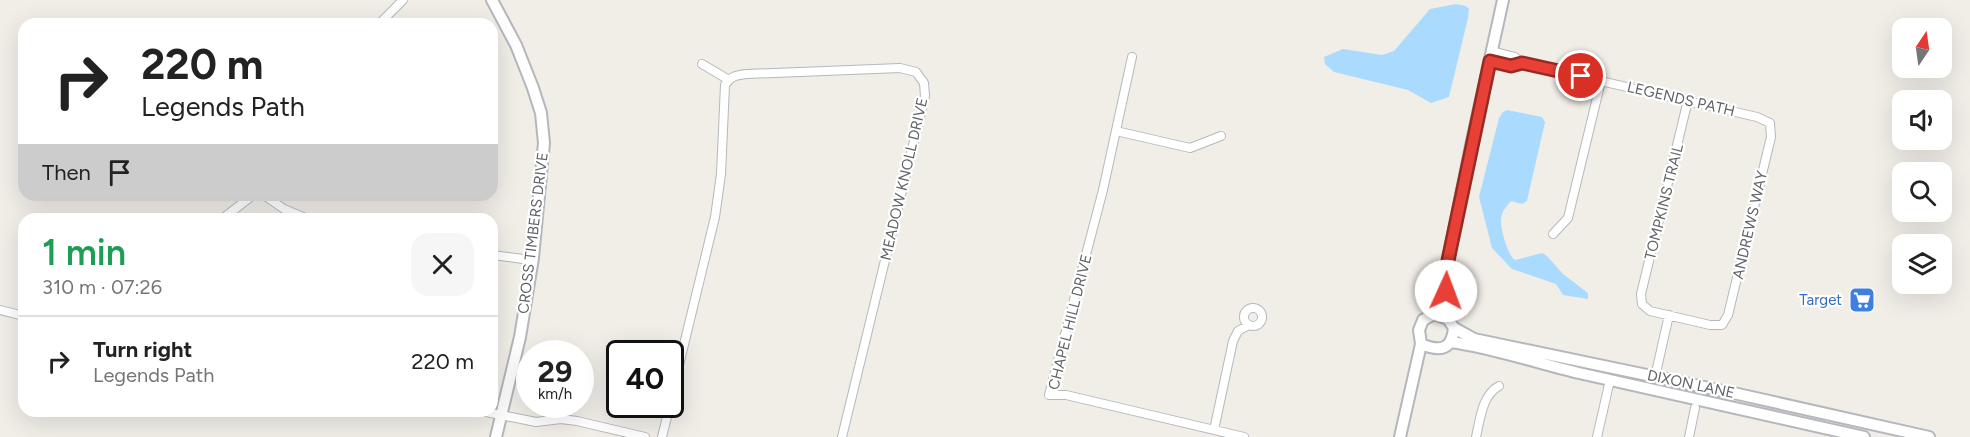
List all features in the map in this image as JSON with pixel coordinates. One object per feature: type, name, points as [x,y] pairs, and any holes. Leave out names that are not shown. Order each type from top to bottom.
[{"type":"street","points":[[385,18],[403,0]]},
{"type":"street","name":"CROSS TIMBERS DRIVE","points":[[492,0],[516,45],[533,88],[541,113],[544,143],[533,258],[520,337],[496,437]]},
{"type":"street","points":[[1431,315],[1446,270],[1503,0]]},
{"type":"street","name":"LEGENDS PATH","points":[[1491,56],[1515,57],[1522,63],[1688,100],[1758,117],[1770,123]]},
{"type":"street","name":"CHAPEL HILL DRIVE","points":[[1132,57],[1065,340],[1049,395],[1066,395],[1244,437]]},
{"type":"street","points":[[684,345],[715,217],[721,174],[725,85],[729,80],[702,64]]},
{"type":"street","name":"MEADOW KNOLL DRIVE","points":[[729,80],[734,75],[747,74],[900,68],[916,72],[924,82],[925,96],[842,437]]},
{"type":"street","points":[[1553,234],[1568,218],[1601,81]]},
{"type":"street","name":"TOMPKINS TRAIL","points":[[1669,315],[1650,311],[1642,303],[1641,294],[1688,100]]},
{"type":"street","name":"ANDREWS WAY","points":[[1669,315],[1710,325],[1722,325],[1728,315],[1771,137],[1770,123]]},
{"type":"street","points":[[1116,131],[1190,148],[1221,136]]},
{"type":"street","points":[[230,213],[245,201]]},
{"type":"street","points":[[273,201],[294,213]]},
{"type":"street","points":[[498,256],[533,258]]},
{"type":"street","points":[[1444,316],[1446,270]]},
{"type":"street","points":[[0,310],[18,314]]},
{"type":"street","points":[[1400,437],[1421,344],[1420,324],[1431,315],[1444,316],[1454,328],[1450,342],[1427,357],[1413,384]]},
{"type":"street","points":[[1655,377],[1669,315]]},
{"type":"street","points":[[1214,430],[1233,341],[1238,331],[1247,326]]},
{"type":"street","name":"DIXON LANE","points":[[1454,328],[1474,339],[1774,402],[1904,434],[1929,437]]},
{"type":"street","name":"DIXON LANE","points":[[1450,342],[1864,437]]},
{"type":"street","points":[[1421,344],[1436,350]]},
{"type":"street","points":[[1597,437],[1610,380]]},
{"type":"street","points":[[1476,437],[1487,397],[1499,386]]},
{"type":"street","points":[[1769,416],[1774,402]]},
{"type":"street","points":[[1689,437],[1695,408]]},
{"type":"street","points":[[498,414],[536,422],[561,419],[577,421],[645,437]]},
{"type":"street","points":[[662,437],[666,418]]},
{"type":"water","points":[[1456,4],[1469,9],[1449,97],[1431,103],[1408,90],[1334,72],[1325,64],[1324,57],[1343,49],[1382,55],[1394,51],[1430,9]]},
{"type":"water","points":[[1507,110],[1542,117],[1545,122],[1527,201],[1522,204],[1511,201],[1502,216],[1501,223],[1507,248],[1515,260],[1542,253],[1547,256],[1563,274],[1588,293],[1588,299],[1563,295],[1556,284],[1512,269],[1492,248],[1479,197],[1499,118]]},
{"type":"place","name":"Target","points":[[1862,300]]},
{"type":"route","points":[[1446,291],[1446,270],[1490,61],[1511,66],[1522,63],[1581,76]]}]
